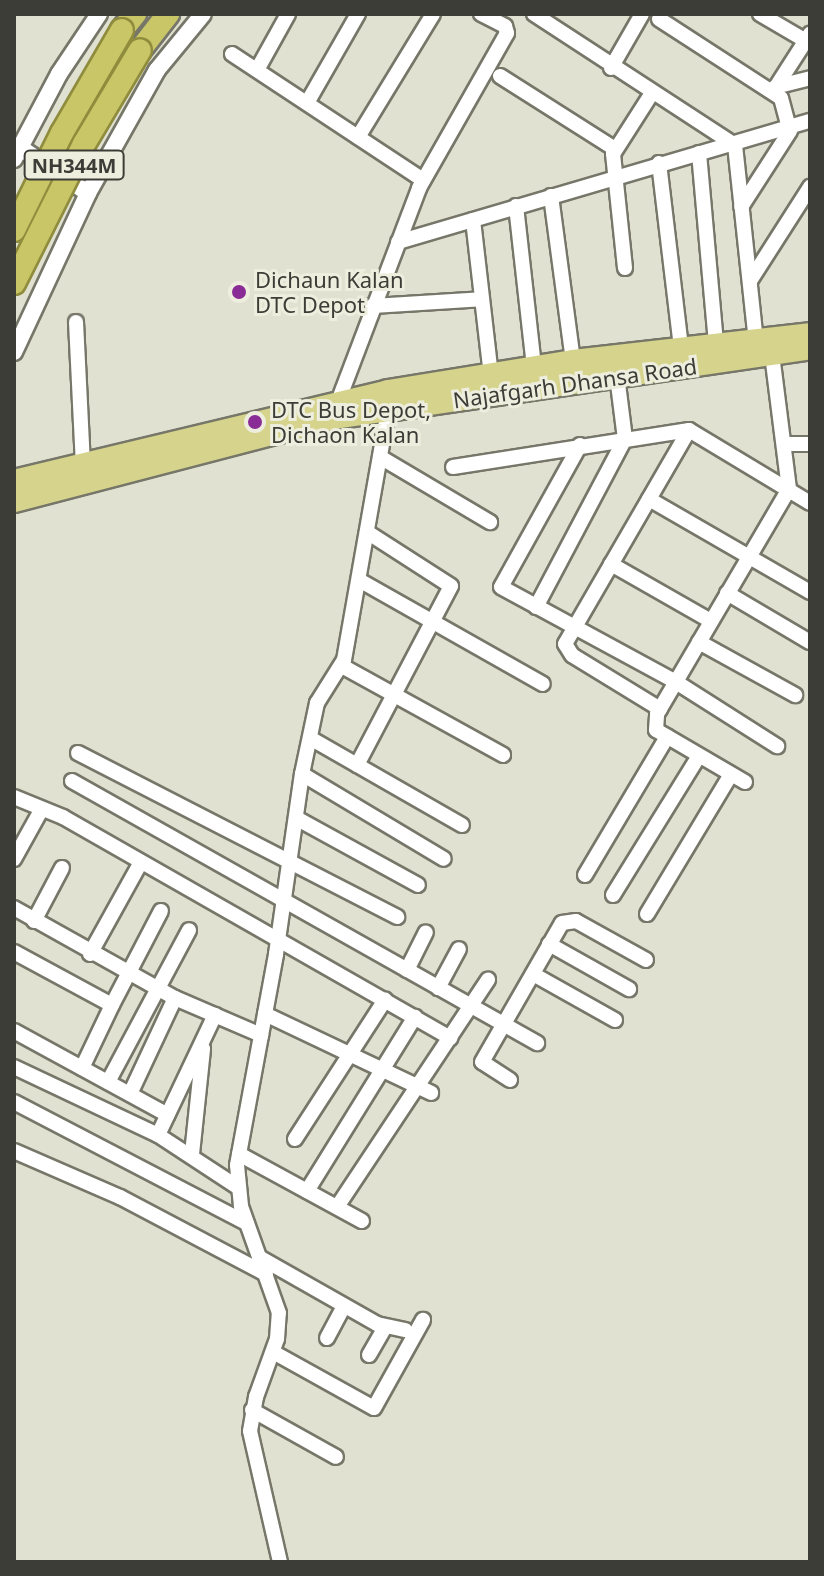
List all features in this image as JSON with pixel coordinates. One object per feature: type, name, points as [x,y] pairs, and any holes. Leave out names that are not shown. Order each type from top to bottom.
[{"type":"highway","name":"NH344M","points":[[14,283],[84,144],[140,50],[168,14]]},
{"type":"highway","name":"NH344M","points":[[14,230],[128,22]]},
{"type":"main road","points":[[14,501],[205,442],[335,409],[389,400],[491,375],[681,347],[766,345],[810,334]]},
{"type":"main road","name":"Najafgarh Dhansa Road","points":[[389,400],[617,376],[766,345],[810,348]]},
{"type":"main road","points":[[14,481],[205,442]]},
{"type":"street","points":[[88,193],[16,150],[59,74],[99,14]]},
{"type":"street","points":[[14,352],[88,193],[157,70],[203,14]]},
{"type":"street","points":[[257,70],[288,14]]},
{"type":"street","points":[[307,103],[358,14]]},
{"type":"street","points":[[358,137],[433,14]]},
{"type":"street","points":[[335,409],[372,306],[423,180],[507,33],[501,19],[481,14]]},
{"type":"street","points":[[534,14],[611,68],[732,142]]},
{"type":"street","points":[[611,68],[642,14]]},
{"type":"street","points":[[760,14],[808,37],[774,88]]},
{"type":"street","points":[[659,19],[774,88],[790,127]]},
{"type":"street","points":[[232,54],[423,180]]},
{"type":"street","points":[[500,76],[615,149]]},
{"type":"street","points":[[774,88],[810,78]]},
{"type":"street","points":[[625,268],[615,149],[652,93]]},
{"type":"street","points":[[398,242],[810,121]]},
{"type":"street","points":[[741,207],[790,127]]},
{"type":"street","points":[[732,142],[750,281],[766,345],[789,489],[660,709],[656,730],[745,782]]},
{"type":"street","points":[[699,153],[716,344]]},
{"type":"street","points":[[659,163],[681,347]]},
{"type":"street","points":[[750,281],[810,187]]},
{"type":"street","points":[[551,196],[573,361]]},
{"type":"street","points":[[516,206],[534,367]]},
{"type":"street","points":[[473,220],[491,375]]},
{"type":"street","points":[[372,306],[482,299]]},
{"type":"street","points":[[76,322],[83,466]]},
{"type":"street","points":[[536,607],[625,439],[617,376]]},
{"type":"street","points":[[280,1562],[254,1463],[252,1410],[273,1352],[279,1313],[246,1223],[239,1188],[239,1154],[278,940],[302,774],[319,698],[342,666],[389,400]]},
{"type":"street","points":[[660,709],[566,650],[575,626],[689,430]]},
{"type":"street","points":[[453,467],[689,430],[810,503]]},
{"type":"street","points":[[784,444],[810,444]]},
{"type":"street","points":[[580,445],[500,584],[536,607],[676,682],[777,746]]},
{"type":"street","points":[[380,457],[490,522]]},
{"type":"street","points":[[649,499],[810,592]]},
{"type":"street","points":[[357,765],[451,586],[367,532]]},
{"type":"street","points":[[611,564],[711,621]]},
{"type":"street","points":[[359,580],[543,684]]},
{"type":"street","points":[[727,593],[810,642]]},
{"type":"street","points":[[699,642],[795,695]]},
{"type":"street","points":[[342,666],[503,755]]},
{"type":"street","points":[[585,875],[667,737]]},
{"type":"street","points":[[310,738],[462,825]]},
{"type":"street","points":[[78,753],[289,866],[397,917]]},
{"type":"street","points":[[613,895],[699,756]]},
{"type":"street","points":[[302,774],[444,859]]},
{"type":"street","points":[[647,914],[731,774]]},
{"type":"street","points":[[72,781],[537,1043]]},
{"type":"street","points":[[14,797],[40,812],[63,817],[450,1038]]},
{"type":"street","points":[[14,859],[40,812]]},
{"type":"street","points":[[296,818],[418,885]]},
{"type":"street","points":[[90,954],[141,862]]},
{"type":"street","points":[[34,921],[62,868]]},
{"type":"street","points":[[14,908],[90,954],[175,998],[261,1035]]},
{"type":"street","points":[[82,1068],[161,911]]},
{"type":"street","points":[[510,1080],[482,1062],[549,944],[570,919],[646,960]]},
{"type":"street","points":[[108,1082],[189,930]]},
{"type":"street","points":[[407,970],[426,932]]},
{"type":"street","points":[[549,944],[629,989]]},
{"type":"street","points":[[438,988],[459,949]]},
{"type":"street","points":[[14,952],[112,1005]]},
{"type":"street","points":[[533,974],[615,1020]]},
{"type":"street","points":[[337,1207],[424,1090],[450,1038],[488,980]]},
{"type":"street","points":[[130,1094],[175,998]]},
{"type":"street","points":[[295,1139],[385,1000]]},
{"type":"street","points":[[265,1014],[424,1090]]},
{"type":"street","points":[[158,1135],[215,1015]]},
{"type":"street","points":[[307,1191],[415,1017]]},
{"type":"street","points":[[14,1031],[168,1115]]},
{"type":"street","points":[[192,1154],[204,1037]]},
{"type":"street","points":[[14,1067],[158,1135],[192,1154],[239,1188]]},
{"type":"street","points":[[14,1102],[246,1223]]},
{"type":"street","points":[[14,1151],[120,1197],[266,1274]]},
{"type":"street","points":[[239,1154],[362,1221]]},
{"type":"street","points":[[259,1257],[385,1327],[405,1330]]},
{"type":"street","points":[[327,1338],[344,1306]]},
{"type":"street","points":[[273,1352],[374,1408],[423,1320]]},
{"type":"street","points":[[369,1355],[385,1327]]},
{"type":"street","points":[[252,1410],[336,1457]]},
{"type":"place","name":"Dichaun Kalan DTC Depot","points":[[239,292]]},
{"type":"place","name":"DTC Bus Depot, Dichaon Kalan","points":[[255,422]]}]
